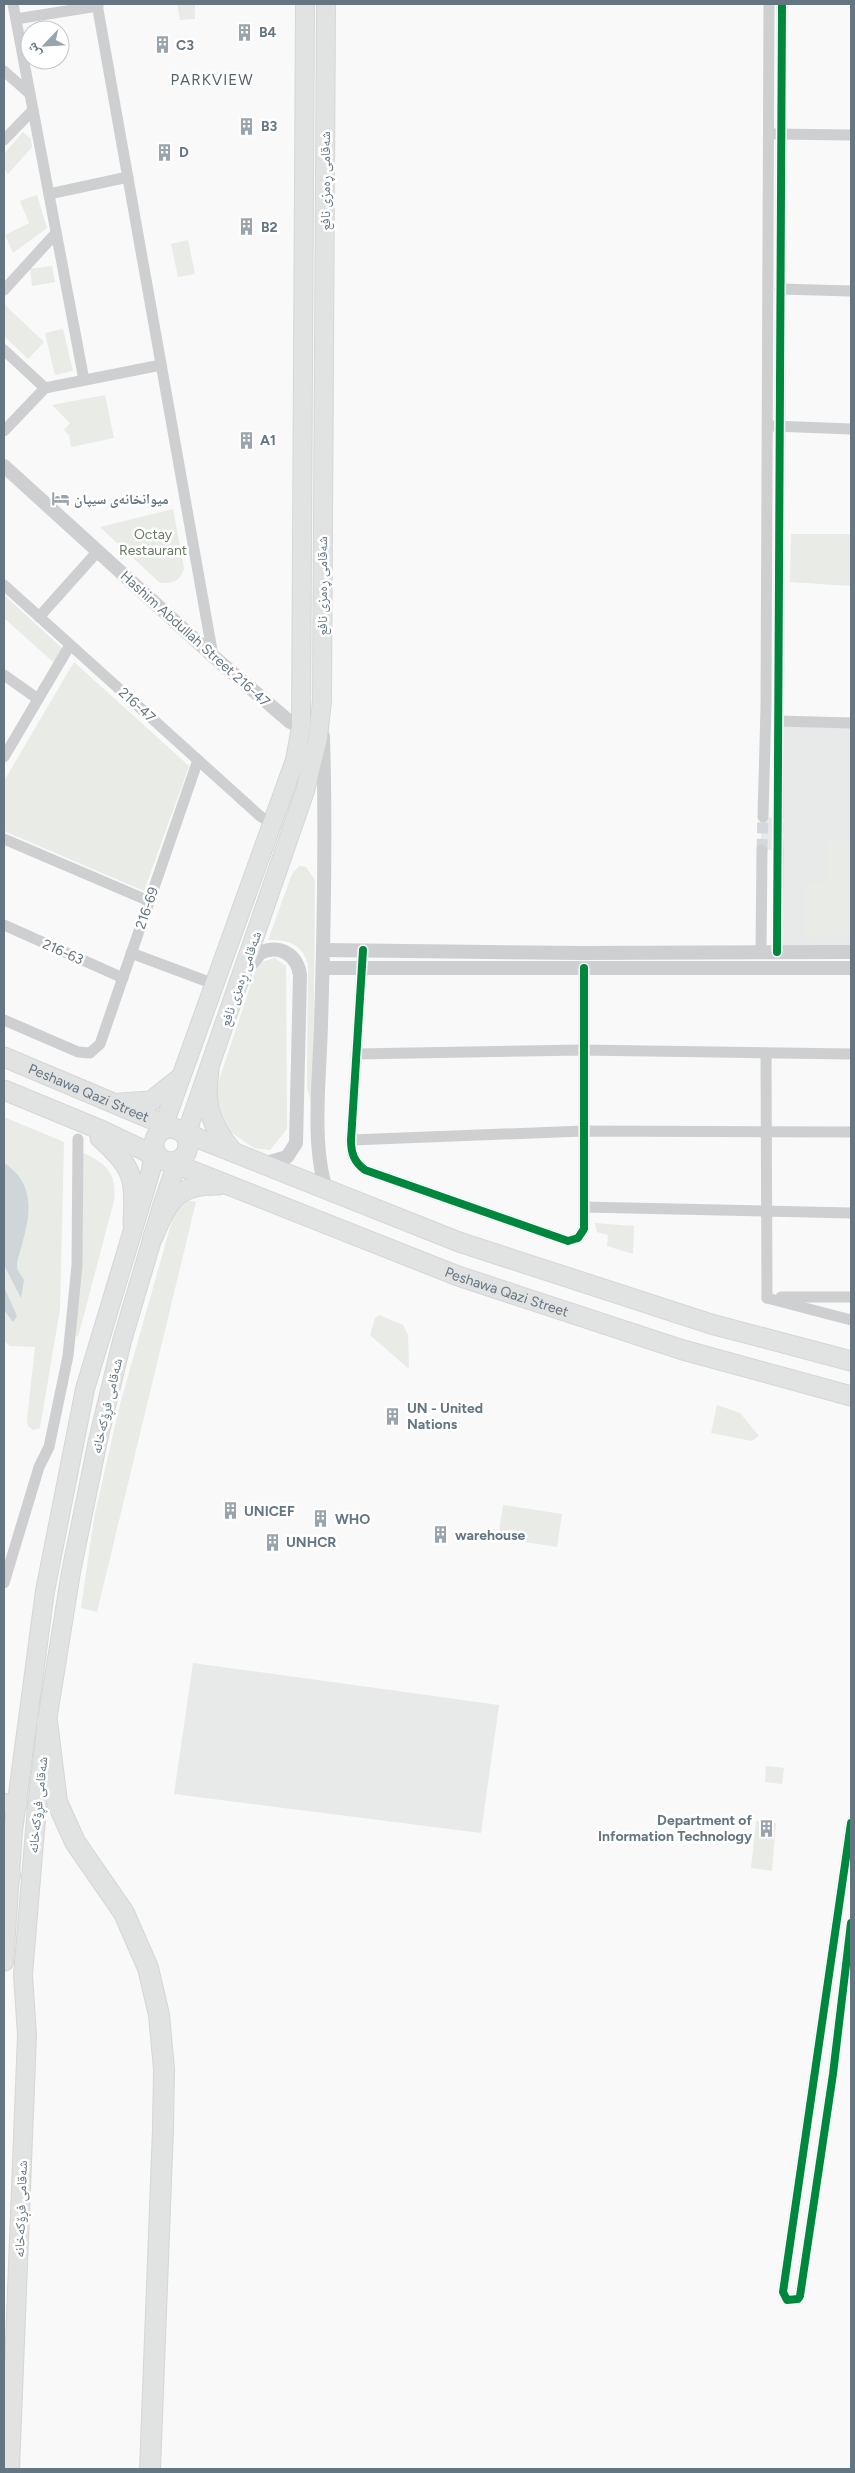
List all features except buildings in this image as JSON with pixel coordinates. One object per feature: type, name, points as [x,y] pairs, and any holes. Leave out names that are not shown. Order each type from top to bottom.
[{"type":"highway","name":"Peshawa Qazi Street","points":[[4,1057],[107,1100],[231,1186],[458,1276],[683,1350],[851,1396]]},
{"type":"highway","points":[[209,1071],[206,1088],[208,1111],[219,1136],[234,1152]]},
{"type":"highway","points":[[107,1100],[130,1104],[151,1101],[178,1084]]},
{"type":"highway","name":"Peshawa Qazi Street","points":[[4,1090],[80,1131],[171,1145],[234,1152],[460,1242],[701,1321],[851,1361]]},
{"type":"highway","points":[[80,1131],[118,1153],[128,1168],[134,1194],[134,1224]]},
{"type":"highway","points":[[153,1237],[166,1207],[179,1193],[190,1187],[206,1184],[231,1186]]},
{"type":"highway","points":[[47,1721],[58,1802],[75,1842],[124,1913],[148,1968],[159,2015],[164,2069],[163,2129],[150,2469]]},
{"type":"highway","points":[[4,1855],[10,1875]]},
{"type":"main road","name":"شەقامی ڕەمزی نافع","points":[[171,1145],[178,1084],[295,760],[301,727],[305,4]]},
{"type":"main road","name":"شەقامی ڕەمزی نافع","points":[[171,1145],[199,1097],[209,1071],[305,791],[318,738],[322,701],[326,4]]},
{"type":"main road","points":[[303,269],[306,276],[314,280],[322,275],[324,269]]},
{"type":"main road","points":[[302,336],[305,329],[314,325],[320,328],[324,339]]},
{"type":"main road","points":[[178,1084],[181,1098],[186,1100],[199,1097]]},
{"type":"main road","name":"شەقامی فڕۆکەخانە","points":[[4,1962],[10,1875],[10,1804],[45,1591],[83,1398],[134,1224],[171,1145]]},
{"type":"main road","name":"شەقامی فڕۆکەخانە","points":[[10,2469],[28,2035],[23,1974],[37,1806],[47,1721],[71,1572],[98,1440],[122,1341],[153,1237],[171,1145]]},
{"type":"main road","points":[[10,1804],[37,1806]]},
{"type":"main road","points":[[4,1973],[23,1974]]},
{"type":"street","points":[[13,4],[84,380]]},
{"type":"street","points":[[763,817],[769,4]]},
{"type":"street","points":[[778,818],[782,4]]},
{"type":"street","points":[[16,19],[97,5],[213,656]]},
{"type":"street","points":[[4,71],[30,94]]},
{"type":"street","points":[[4,140],[33,110]]},
{"type":"street","points":[[768,134],[851,135]]},
{"type":"street","points":[[49,194],[128,177]]},
{"type":"street","points":[[4,290],[56,233]]},
{"type":"street","points":[[780,289],[851,291]]},
{"type":"street","points":[[4,350],[45,388]]},
{"type":"street","points":[[4,431],[45,388],[161,365]]},
{"type":"street","points":[[767,426],[851,429]]},
{"type":"street","name":"Hashim Abdullah Street 216-47","points":[[4,466],[213,656],[290,722],[301,727]]},
{"type":"street","points":[[39,617],[98,551]]},
{"type":"street","name":"216-47","points":[[4,585],[260,816],[272,823]]},
{"type":"street","points":[[766,586],[779,586]]},
{"type":"street","points":[[4,757],[70,645]]},
{"type":"street","points":[[4,675],[38,699]]},
{"type":"street","points":[[322,701],[323,968],[319,1112],[320,1162],[326,1189]]},
{"type":"street","points":[[779,721],[851,723]]},
{"type":"street","name":"216-69","points":[[4,1020],[78,1052],[90,1054],[100,1044],[198,760]]},
{"type":"street","points":[[5,842],[150,900]]},
{"type":"street","points":[[761,951],[762,850]]},
{"type":"street","points":[[777,952],[778,850]]},
{"type":"street","name":"216-63","points":[[4,925],[123,978]]},
{"type":"street","points":[[241,979],[257,955],[269,950],[286,952],[298,966],[300,974],[296,1138],[294,1148],[284,1159],[263,1164]]},
{"type":"street","points":[[323,950],[581,953],[851,952]]},
{"type":"street","points":[[363,950],[351,1140],[353,1157],[366,1170],[563,1240],[574,1240],[582,1234],[584,1207],[582,1050],[584,968]]},
{"type":"street","points":[[732,951],[732,968]]},
{"type":"street","points":[[822,952],[822,968]]},
{"type":"street","points":[[131,953],[214,984]]},
{"type":"street","points":[[323,968],[851,968]]},
{"type":"street","points":[[356,1054],[582,1050],[851,1054]]},
{"type":"street","points":[[766,1053],[767,1298]]},
{"type":"street","points":[[298,1090],[301,1110],[305,1115],[311,1117],[319,1112]]},
{"type":"street","points":[[4,1583],[39,1467],[49,1447],[68,1356],[77,1265],[80,1131]]},
{"type":"street","points":[[351,1140],[583,1131],[851,1132]]},
{"type":"street","points":[[584,1207],[851,1213]]},
{"type":"street","points":[[767,1298],[851,1297]]},
{"type":"street","points":[[767,1298],[851,1320]]},
{"type":"street","points":[[851,1823],[783,2292],[787,2300],[792,2301],[800,2296],[847,1985],[851,1924]]},
{"type":"shaded area","points":[[779,721],[851,723],[851,953],[777,952],[777,850],[761,850],[761,818],[778,817]]},
{"type":"shaded area","points":[[4,1163],[16,1173],[23,1184],[27,1196],[28,1208],[25,1235],[17,1262],[17,1269],[24,1280],[21,1298],[4,1265]]},
{"type":"shaded area","points":[[4,1287],[17,1316],[13,1322],[4,1310]]},
{"type":"shaded area","points":[[193,1663],[499,1705],[481,1833],[174,1794]]},
{"type":"green space","points":[[177,4],[195,4],[195,19],[180,20]]},
{"type":"green space","points":[[23,132],[31,139],[32,147],[8,174],[4,169],[4,154]]},
{"type":"green space","points":[[37,195],[47,228],[13,253],[5,235],[29,223],[20,201]]},
{"type":"green space","points":[[188,240],[195,274],[178,277],[171,244]]},
{"type":"green space","points":[[52,266],[55,282],[32,286],[30,269]]},
{"type":"green space","points":[[4,304],[44,342],[28,359],[4,336]]},
{"type":"green space","points":[[63,329],[73,371],[55,375],[45,333]]},
{"type":"green space","points":[[105,395],[114,438],[71,447],[69,435],[64,430],[70,423],[52,405]]},
{"type":"green space","name":"Octay Restaurant","points":[[173,509],[184,568],[178,579],[172,582],[160,583],[100,527]]},
{"type":"green space","points":[[791,534],[851,534],[851,586],[790,582]]},
{"type":"green space","points":[[4,595],[63,649],[53,662],[4,618]]},
{"type":"green space","points":[[74,662],[189,766],[144,891],[4,831],[4,781]]},
{"type":"green space","points":[[828,838],[851,838],[851,937],[805,937],[805,884],[828,884]]},
{"type":"green space","points":[[299,866],[306,867],[315,880],[313,1110],[307,1087],[308,964],[302,952],[293,944],[268,940],[292,874]]},
{"type":"green space","points":[[275,958],[286,966],[287,1129],[270,1150],[254,1148],[219,1124],[215,1092],[258,963]]},
{"type":"green space","points":[[4,1117],[64,1142],[60,1309],[40,1428],[33,1430],[28,1426],[27,1420],[35,1347],[10,1346],[4,1341]]},
{"type":"green space","points":[[81,1152],[97,1160],[108,1170],[114,1183],[114,1201],[78,1337],[73,1333],[83,1236],[79,1179]]},
{"type":"green space","points":[[187,1200],[196,1202],[97,1612],[81,1608],[94,1518],[119,1408],[173,1217],[180,1205]]},
{"type":"green space","points":[[595,1223],[634,1226],[633,1254],[607,1246],[608,1235],[597,1232]]},
{"type":"green space","points":[[379,1315],[403,1325],[408,1335],[409,1369],[370,1335],[375,1318]]},
{"type":"green space","points":[[717,1405],[740,1413],[759,1436],[752,1441],[711,1433]]},
{"type":"green space","points":[[503,1505],[562,1514],[557,1547],[498,1538]]},
{"type":"green space","points":[[766,1766],[784,1768],[782,1784],[765,1782]]},
{"type":"green space","points":[[756,1821],[776,1823],[772,1871],[751,1868]]},
{"type":"tunnel","points":[[762,850],[763,817]]},
{"type":"tunnel","points":[[778,817],[778,850]]},
{"type":"cycle path","points":[[777,952],[782,4]]},
{"type":"cycle path","points":[[363,950],[351,1140],[356,1160],[365,1170],[568,1241],[578,1238],[584,1229],[584,968]]},
{"type":"cycle path","points":[[851,1823],[783,2292],[787,2300],[798,2299],[800,2296],[833,2074],[851,1923]]},
{"type":"place","name":"B4","points":[[245,32]]},
{"type":"place","name":"C3","points":[[162,45]]},
{"type":"place","name":"B3","points":[[247,126]]},
{"type":"place","name":"D","points":[[165,152]]},
{"type":"place","name":"B2","points":[[247,227]]},
{"type":"place","name":"A1","points":[[246,440]]},
{"type":"place","name":"میوانخانەی سیپان","points":[[60,499]]},
{"type":"place","name":"UN - United Nations","points":[[393,1416]]},
{"type":"place","name":"UNICEF","points":[[230,1511]]},
{"type":"place","name":"WHO","points":[[321,1519]]},
{"type":"place","name":"warehouse","points":[[441,1535]]},
{"type":"place","name":"UNHCR","points":[[272,1542]]},
{"type":"place","name":"Department of Information Technology","points":[[766,1828]]},
{"type":"district","name":"PARKVIEW","points":[[212,80]]}]
